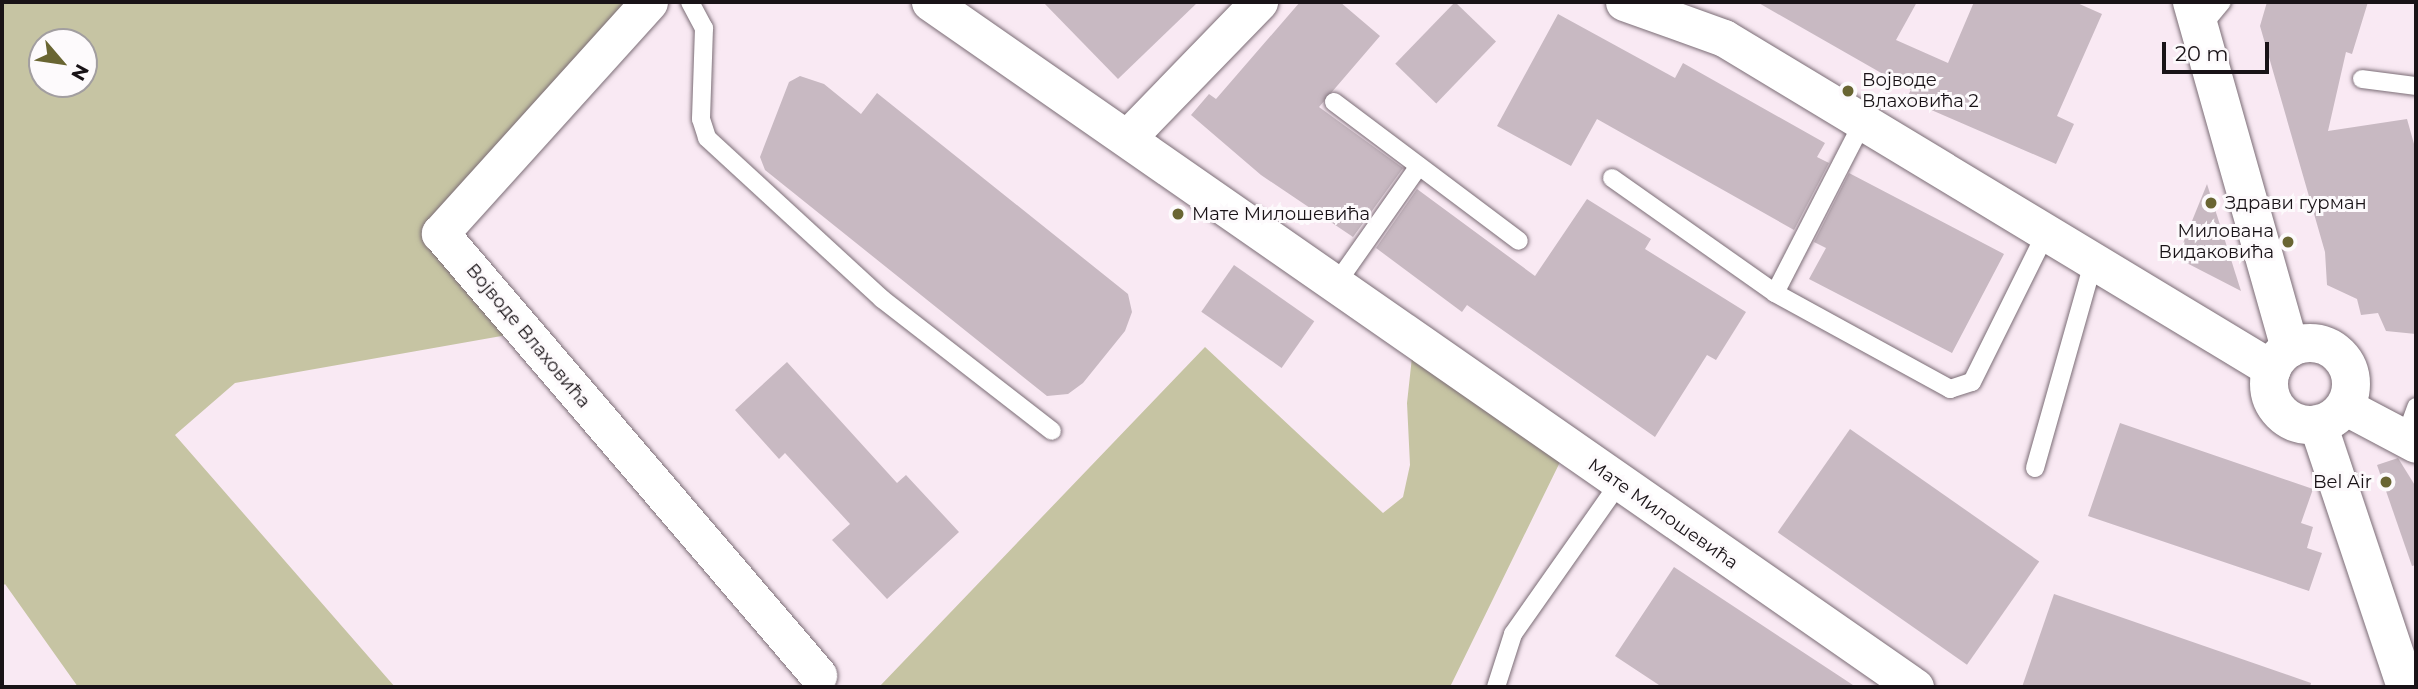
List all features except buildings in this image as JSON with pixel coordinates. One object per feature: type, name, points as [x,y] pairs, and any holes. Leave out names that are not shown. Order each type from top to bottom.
[{"type":"street","name":"Војводе Влаховића","points":[[649,2],[440,233],[818,675]]},
{"type":"street","name":"Мате Милошевића","points":[[930,2],[1915,687]]},
{"type":"street","points":[[1127,138],[1259,2]]},
{"type":"street","points":[[1624,2],[1724,38],[2095,259],[2281,358],[2325,346],[2343,360],[2351,383],[2331,415],[2406,687]]},
{"type":"street","points":[[2205,10],[2281,358],[2270,390],[2278,410],[2296,422],[2331,415],[2412,430]]},
{"type":"lane","points":[[690,2],[704,28],[701,119],[707,138],[882,299],[1052,431]]},
{"type":"lane","points":[[2362,79],[2416,86]]},
{"type":"lane","points":[[1334,102],[1518,242]]},
{"type":"lane","points":[[1776,293],[1864,120]]},
{"type":"lane","points":[[1336,284],[1419,166]]},
{"type":"lane","points":[[1612,178],[1776,293],[1950,389],[1972,382],[2047,231]]},
{"type":"lane","points":[[2035,468],[2095,259]]},
{"type":"lane","points":[[1496,687],[1513,634],[1619,483]]},
{"type":"shaded area","points":[[2,2],[649,2],[440,232],[524,332],[235,383],[175,435],[395,687],[78,687],[5,584],[2,587]]},
{"type":"shaded area","points":[[1205,347],[1383,513],[1403,497],[1410,465],[1407,403],[1412,357],[1561,460],[1450,687],[879,687]]},
{"type":"place","name":"Војводе Влаховића 2","points":[[1848,91]]},
{"type":"place","name":"Здрави гурман","points":[[2211,203]]},
{"type":"place","name":"Мате Милошевића","points":[[1178,214]]},
{"type":"place","name":"Милована Видаковића","points":[[2288,242]]},
{"type":"place","name":"Bel Air","points":[[2386,482]]}]
